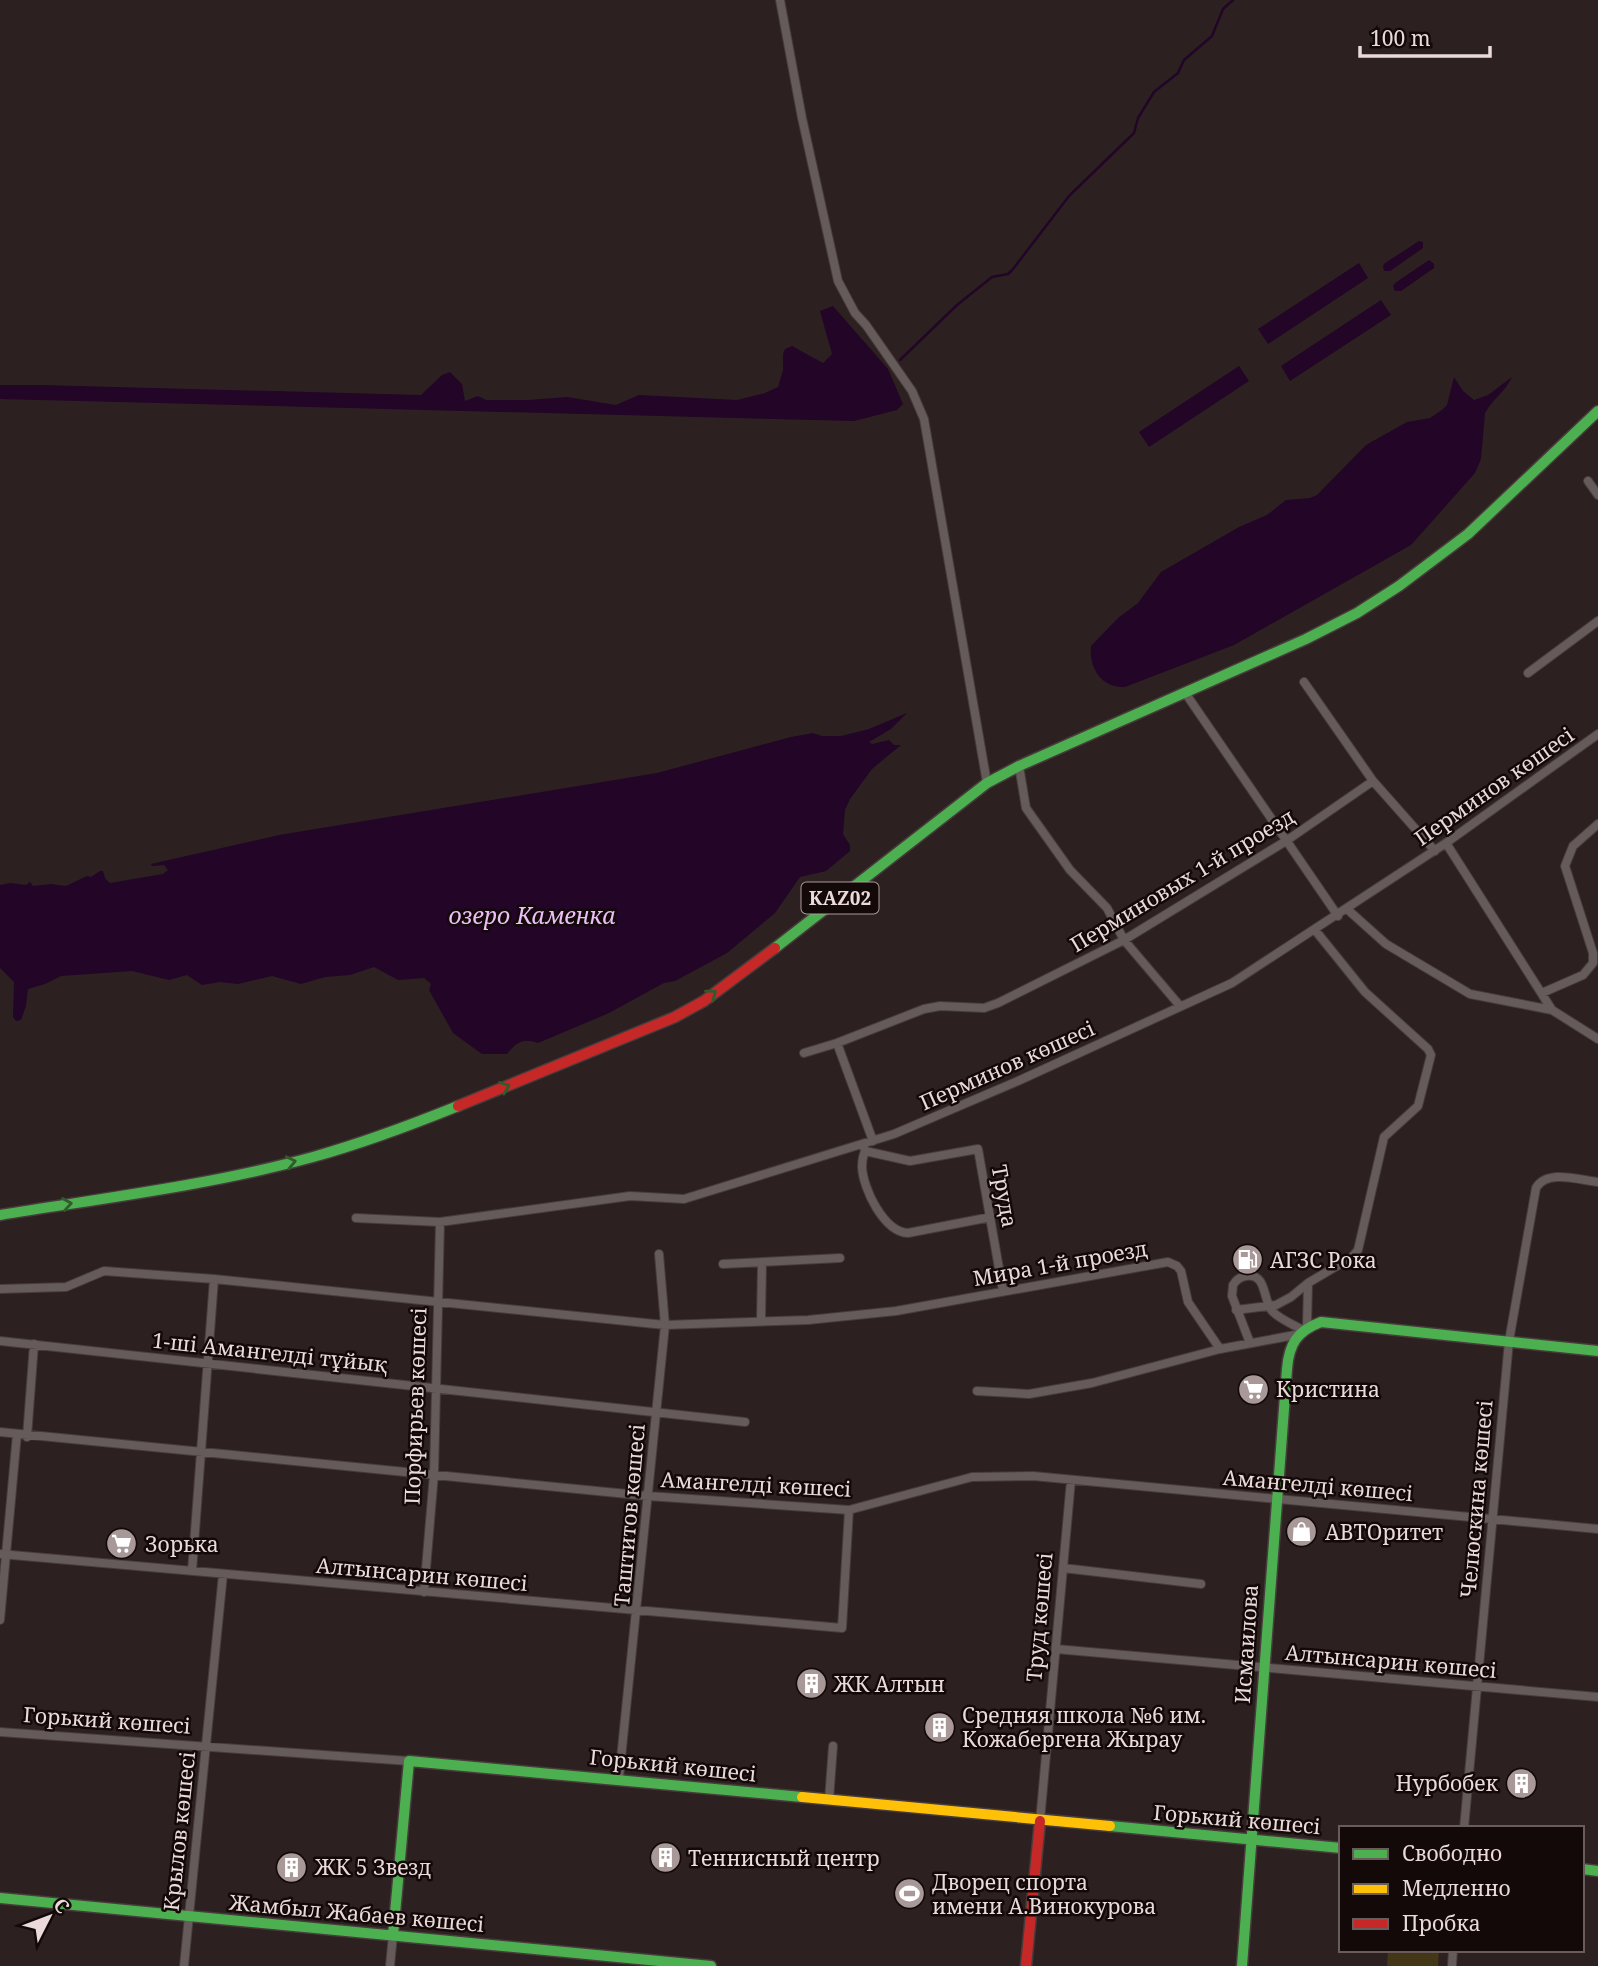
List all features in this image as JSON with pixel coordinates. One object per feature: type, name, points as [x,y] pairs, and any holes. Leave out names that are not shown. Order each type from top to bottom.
[{"type":"main road","name":"KAZ02","points":[[0,1214],[186,1185],[313,1157],[402,1128],[675,1017],[704,1000],[790,937],[987,783],[1019,766],[1321,632],[1399,586],[1468,534],[1598,411]]},
{"type":"main road","points":[[1301,1330],[1321,1322],[1598,1351]]},
{"type":"main road","name":"Исмаилова","points":[[1242,1966],[1287,1359],[1301,1330]]},
{"type":"main road","points":[[393,1935],[409,1761]]},
{"type":"main road","name":"Горький көшесі","points":[[409,1761],[1339,1848]]},
{"type":"main road","name":"Труд көшесі","points":[[1026,1966],[1040,1821]]},
{"type":"main road","name":"Жамбыл Жабаев көшесі","points":[[0,1898],[711,1966]]},
{"type":"street","points":[[780,0],[802,118],[838,281],[855,313],[912,391],[924,419],[987,783]]},
{"type":"street","points":[[1588,481],[1598,495]]},
{"type":"street","points":[[1528,673],[1598,621]]},
{"type":"street","points":[[1304,682],[1373,781],[1434,851]]},
{"type":"street","points":[[1185,694],[1338,916]]},
{"type":"street","name":"Перминов көшесі","points":[[356,1218],[440,1222],[630,1196],[691,1198],[867,1145],[1018,1081],[1232,982],[1338,916],[1446,843],[1598,734]]},
{"type":"street","points":[[1019,766],[1026,808],[1070,870],[1107,908],[1124,940],[1180,1006]]},
{"type":"street","name":"Перминовых 1-й проезд","points":[[804,1053],[925,1009],[940,1006],[990,1006],[1124,940],[1286,841],[1373,781]]},
{"type":"street","points":[[1542,993],[1583,975],[1593,963],[1593,953],[1565,866],[1573,846],[1598,824]]},
{"type":"street","points":[[1446,843],[1552,1010]]},
{"type":"street","points":[[1347,909],[1386,944],[1470,994],[1552,1010],[1598,1039]]},
{"type":"street","points":[[1236,1310],[1269,1306],[1291,1297],[1358,1250],[1384,1137],[1418,1107],[1431,1052],[1365,992],[1315,930]]},
{"type":"street","points":[[837,1043],[867,1145],[862,1166],[868,1191],[885,1219],[897,1231],[908,1233],[991,1217]]},
{"type":"street","name":"Труда","points":[[867,1145],[910,1161],[978,1149],[1003,1291]]},
{"type":"street","name":"Челюскина көшесі","points":[[1464,1826],[1509,1341],[1536,1188],[1543,1179],[1549,1177],[1598,1181]]},
{"type":"street","name":"Порфирьев көшесі","points":[[424,1592],[434,1475],[440,1222]]},
{"type":"street","name":"Таштитов көшесі","points":[[619,1779],[665,1325],[659,1254]]},
{"type":"street","points":[[723,1264],[841,1258]]},
{"type":"street","points":[[0,1289],[66,1286],[104,1271],[214,1279],[665,1325],[761,1321],[762,1262]]},
{"type":"street","name":"Мира 1-й проезд","points":[[761,1321],[808,1320],[896,1311],[1165,1262],[1177,1266],[1183,1274],[1188,1302],[1220,1349]]},
{"type":"street","points":[[1250,1343],[1232,1296],[1233,1285],[1237,1280],[1248,1276],[1258,1279],[1262,1284],[1269,1306],[1278,1316],[1301,1330]]},
{"type":"street","points":[[192,1571],[214,1279]]},
{"type":"street","points":[[1301,1330],[1308,1283]]},
{"type":"street","points":[[977,1391],[1029,1394],[1092,1383],[1301,1330]]},
{"type":"street","name":"1-ші Амангелді тұйық","points":[[0,1341],[745,1422]]},
{"type":"street","points":[[27,1437],[34,1344]]},
{"type":"street","name":"Амангелді көшесі","points":[[0,1432],[27,1437],[648,1496],[849,1510],[972,1476],[1033,1476],[1598,1529]]},
{"type":"street","points":[[0,1620],[3,1554],[17,1434]]},
{"type":"street","name":"Труд көшесі","points":[[1040,1821],[1071,1480]]},
{"type":"street","name":"Алтынсарин көшесі","points":[[3,1554],[842,1628],[849,1510]]},
{"type":"street","points":[[1063,1568],[1201,1584]]},
{"type":"street","name":"Крылов көшесі","points":[[184,1966],[223,1574]]},
{"type":"street","name":"Алтынсарин көшесі","points":[[1056,1648],[1598,1697]]},
{"type":"street","name":"Горький көшесі","points":[[0,1732],[409,1761]]},
{"type":"street","points":[[829,1800],[833,1746]]},
{"type":"street","points":[[390,1966],[393,1935]]},
{"type":"shaded area","points":[[1388,1952],[1439,1952],[1438,1966],[1387,1966]]},
{"type":"water","points":[[1419,241],[1423,242],[1423,248],[1390,271],[1384,271],[1385,263]]},
{"type":"water","points":[[1429,260],[1434,264],[1434,268],[1401,291],[1395,291],[1395,283]]},
{"type":"water","points":[[1359,263],[1368,278],[1268,344],[1258,329]]},
{"type":"water","points":[[1381,300],[1391,315],[1290,381],[1281,366]]},
{"type":"water","points":[[833,306],[888,369],[903,404],[897,410],[854,421],[0,399],[0,385],[421,395],[442,375],[450,372],[462,384],[465,401],[478,396],[486,400],[567,397],[616,405],[639,395],[737,400],[778,387],[785,349],[792,346],[823,363],[832,354],[820,311]]},
{"type":"water","points":[[1239,366],[1249,381],[1149,447],[1139,432]]},
{"type":"water","points":[[1454,377],[1463,391],[1474,400],[1488,395],[1512,377],[1485,413],[1481,459],[1475,473],[1411,545],[1234,645],[1125,687],[1109,684],[1098,675],[1092,662],[1091,646],[1118,618],[1138,603],[1161,572],[1239,527],[1267,515],[1286,500],[1317,495],[1366,445],[1407,422],[1430,418],[1442,410],[1447,405]]},
{"type":"water","name":"озеро Каменка","points":[[907,713],[891,729],[869,742],[872,744],[889,740],[894,745],[901,745],[872,769],[850,799],[845,810],[843,834],[850,845],[850,851],[826,871],[800,877],[775,913],[727,953],[609,1013],[538,1043],[521,1042],[507,1054],[482,1054],[453,1033],[429,990],[431,984],[424,978],[398,980],[374,967],[350,975],[325,977],[301,984],[272,976],[238,984],[220,982],[202,985],[187,975],[169,980],[132,971],[61,976],[28,989],[21,1020],[16,1021],[13,1017],[14,982],[0,968],[0,885],[26,885],[30,882],[33,886],[66,886],[100,871],[103,871],[110,883],[163,874],[168,870],[164,865],[151,864],[279,835],[657,773],[791,737],[813,733],[841,736],[869,729]]},
{"type":"waterway","points":[[900,360],[957,305],[992,277],[1008,274],[1013,269],[1069,196],[1134,133],[1138,118],[1154,92],[1178,73],[1184,60],[1212,36],[1223,9],[1233,0]]},
{"type":"traffic: fast","points":[[775,948],[987,783],[1019,766],[1306,639],[1357,613],[1399,586],[1468,534],[1598,411]]},
{"type":"traffic: fast","points":[[0,1215],[157,1190],[275,1167],[350,1146],[458,1106]]},
{"type":"traffic: fast","points":[[1242,1966],[1287,1369],[1292,1346],[1300,1334],[1321,1322],[1598,1351]]},
{"type":"traffic: fast","points":[[393,1935],[409,1761],[802,1797]]},
{"type":"traffic: fast","points":[[1110,1826],[1339,1848]]},
{"type":"traffic: fast","points":[[1584,1869],[1598,1871]]},
{"type":"traffic: fast","points":[[0,1898],[711,1966]]},
{"type":"traffic: slow","points":[[802,1797],[1110,1826]]},
{"type":"traffic: jam","points":[[458,1106],[675,1017],[704,1001],[775,948]]},
{"type":"traffic: jam","points":[[1026,1966],[1040,1821]]},
{"type":"place","name":"АГЗС Рока","points":[[1247,1260]]},
{"type":"place","name":"Кристина","points":[[1253,1389]]},
{"type":"place","name":"АВТОритет","points":[[1302,1532]]},
{"type":"place","name":"Зорька","points":[[122,1544]]},
{"type":"place","name":"ЖК Алтын","points":[[811,1684]]},
{"type":"place","name":"Средняя школа №6 им. Кожабергена Жырау","points":[[939,1727]]},
{"type":"place","name":"Нурбобек","points":[[1521,1783]]},
{"type":"place","name":"Теннисный центр","points":[[665,1858]]},
{"type":"place","name":"ЖК 5 Звезд","points":[[292,1867]]},
{"type":"place","name":"Дворец спорта имени А.Винокурова","points":[[909,1894]]}]
